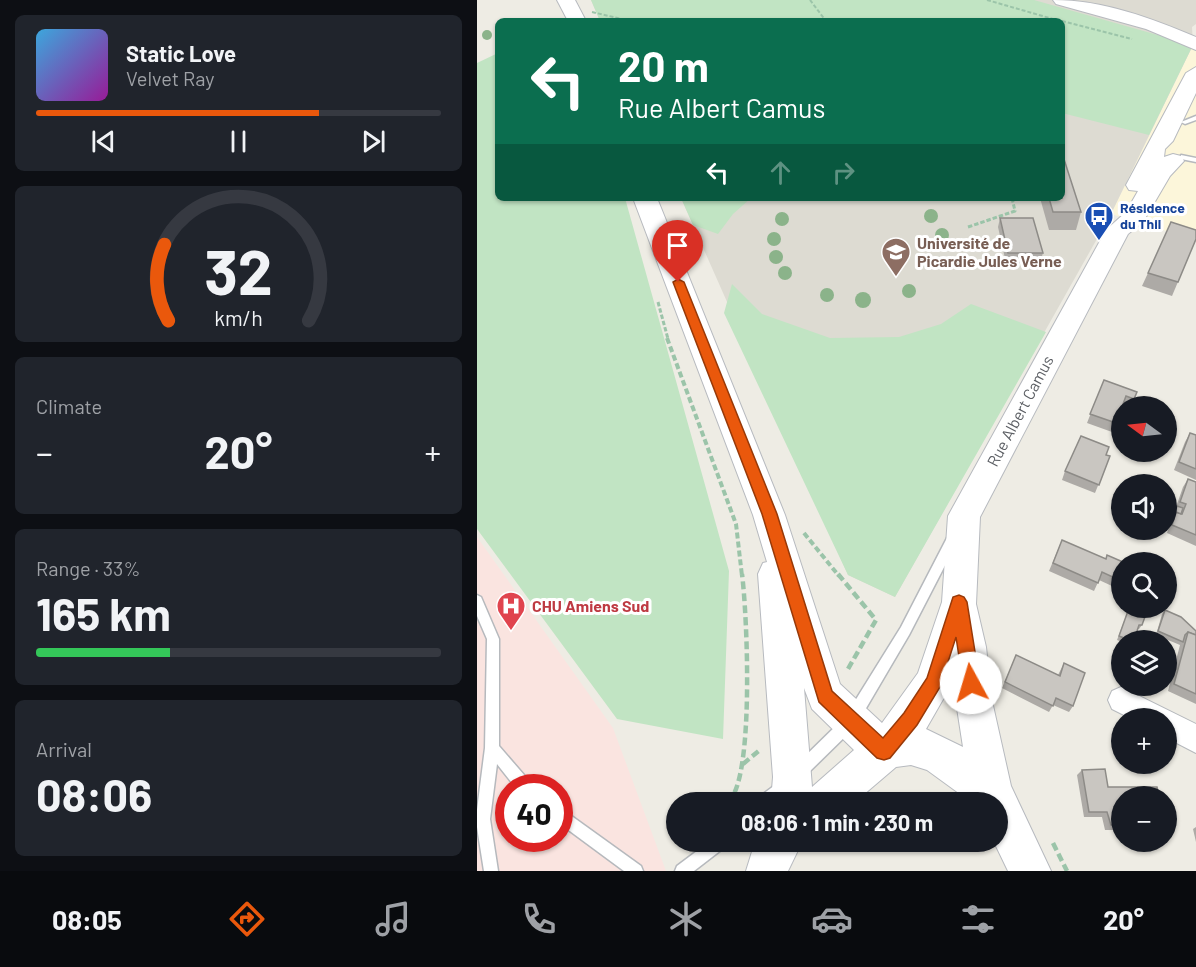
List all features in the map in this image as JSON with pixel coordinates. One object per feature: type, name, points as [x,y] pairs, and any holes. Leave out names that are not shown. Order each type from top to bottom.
[{"type":"street","points":[[566,0],[575,18]]},
{"type":"street","points":[[1062,0],[1152,25],[1196,32]]},
{"type":"street","points":[[1152,25],[1196,44]]},
{"type":"street","name":"Rue Albert Camus","points":[[1174,154],[1162,141],[1196,73]]},
{"type":"street","name":"Rue Albert Camus","points":[[837,792],[884,751],[910,719],[934,682],[959,602],[964,516],[1117,230],[1135,217],[1174,154],[1176,143],[1190,120],[1196,98]]},
{"type":"street","points":[[646,201],[769,514],[825,696],[850,722],[884,751],[902,745],[948,758],[987,792]]},
{"type":"street","points":[[769,514],[783,792]]},
{"type":"street","name":"Rue Albert Camus","points":[[959,602],[968,647],[973,701],[994,792]]},
{"type":"street","points":[[1121,700],[1137,708]]},
{"type":"street","points":[[1177,729],[1196,739]]},
{"type":"street","points":[[1008,825],[1030,871]]},
{"type":"street","points":[[767,871],[773,852]]},
{"type":"lane","points":[[785,792],[850,722],[905,631],[964,516]]},
{"type":"lane","points":[[477,601],[483,626],[493,648],[492,748],[483,819],[491,871]]},
{"type":"lane","points":[[492,748],[514,774]]},
{"type":"lane","points":[[573,824],[636,871]]},
{"type":"lane","points":[[682,871],[707,852]]},
{"type":"path","points":[[810,0],[824,18]]},
{"type":"path","points":[[987,0],[1050,18]]},
{"type":"path","points":[[594,11],[619,18]]},
{"type":"path","points":[[1065,22],[1142,42]]},
{"type":"path","points":[[968,227],[1015,211],[1013,201]]},
{"type":"path","points":[[712,458],[736,524],[744,591],[747,666],[743,764],[735,792]]},
{"type":"shaded area","name":"Université de Picardie Jules Verne","points":[[591,0],[1196,0],[1196,24],[1192,27],[1193,45],[1111,214],[895,597],[848,575],[682,201],[1065,201],[1065,18],[599,18]]},
{"type":"shaded area","points":[[1193,45],[1196,46],[1196,240],[1111,214]]},
{"type":"shaded area","name":"CHU Amiens Sud","points":[[477,537],[613,728],[666,871],[477,871]]},
{"type":"green space","points":[[591,0],[1034,0],[1193,45],[1149,135],[1065,114],[1065,18],[599,18]]},
{"type":"green space","points":[[495,54],[495,201],[626,201],[729,571],[723,739],[617,719],[477,529],[477,63]]},
{"type":"green space","points":[[682,201],[748,201],[733,214],[718,234],[693,225]]},
{"type":"green space","points":[[732,284],[762,314],[830,338],[899,337],[941,324],[971,304],[1046,332],[895,597],[848,575],[724,313]]},
{"type":"building","points":[[1065,162],[1081,212],[1053,212],[1050,201],[1065,201]]},
{"type":"building","points":[[1000,218],[1033,218],[1043,253],[1008,253]]},
{"type":"building","points":[[1171,222],[1196,230],[1196,239],[1178,282],[1148,273]]},
{"type":"building","points":[[1104,380],[1137,392],[1135,396],[1111,396],[1111,421],[1090,414]]},
{"type":"building","points":[[1190,433],[1196,435],[1196,469],[1179,462]]},
{"type":"building","points":[[1081,436],[1109,447],[1106,455],[1110,456],[1099,485],[1065,471]]},
{"type":"building","points":[[1188,479],[1196,482],[1196,535],[1177,527],[1177,512],[1182,514],[1186,504],[1180,502]]},
{"type":"building","points":[[1177,506],[1183,508],[1181,514],[1177,512]]},
{"type":"building","points":[[1062,540],[1106,559],[1107,555],[1111,557],[1111,576],[1102,572],[1098,583],[1053,563]]},
{"type":"building","points":[[1177,615],[1196,631],[1196,635],[1188,632],[1183,642],[1177,639],[1177,630],[1158,630],[1162,618],[1177,618]]},
{"type":"building","points":[[1125,618],[1145,618],[1137,630],[1121,630]]},
{"type":"building","points":[[1188,632],[1196,635],[1196,694],[1177,685],[1177,673]]},
{"type":"building","points":[[1016,655],[1060,676],[1064,663],[1085,673],[1073,706],[1056,698],[1053,706],[1005,682]]},
{"type":"building","points":[[1105,769],[1108,787],[1111,787],[1111,825],[1107,812],[1089,812],[1082,770]]},
{"type":"place","name":"Résidence du Thil","points":[[1099,242]]},
{"type":"place","name":"Université de Picardie Jules Verne","points":[[896,278]]},
{"type":"place","name":"CHU Amiens Sud","points":[[511,632]]},
{"type":"route","points":[[678,282],[769,514],[825,696],[850,722],[884,751],[910,719],[934,682],[959,602],[968,647],[971,683]]}]
